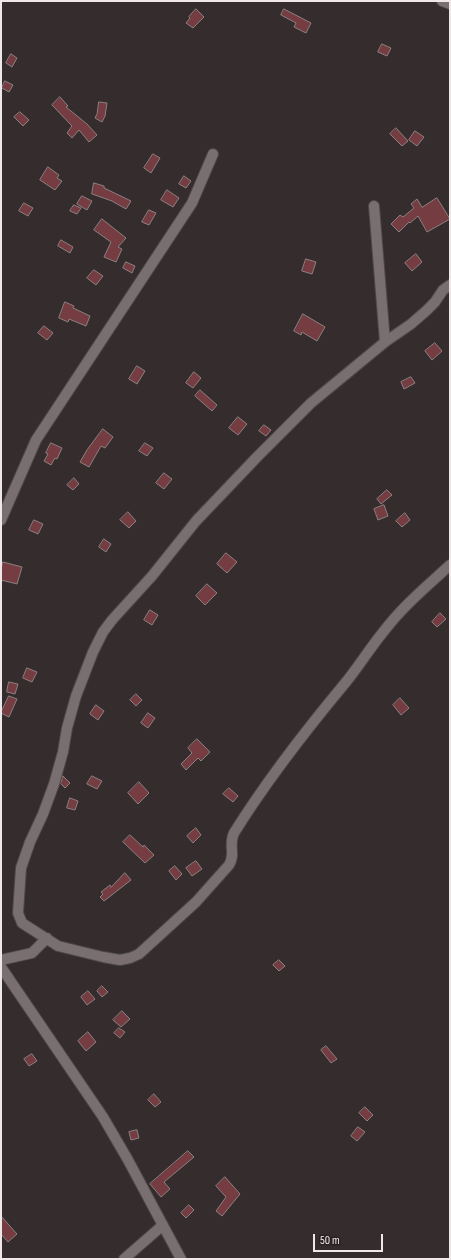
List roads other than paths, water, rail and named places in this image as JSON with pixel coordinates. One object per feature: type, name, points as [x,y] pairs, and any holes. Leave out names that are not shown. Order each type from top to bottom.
[{"type":"street","points":[[442,1],[450,4]]},
{"type":"street","points":[[1,520],[36,440],[192,203],[213,154]]},
{"type":"street","points":[[374,206],[385,342]]},
{"type":"street","points":[[450,285],[443,290],[435,302],[411,324],[385,342],[312,403],[258,456],[196,521],[152,576],[112,620],[97,642],[76,696],[54,784],[21,868],[19,918],[26,925],[58,946],[120,960],[139,954],[196,902],[229,866],[233,855],[231,838],[287,756],[321,711],[347,681],[384,630],[416,595],[450,564]]},
{"type":"street","points":[[1,960],[32,953],[47,938]]},
{"type":"street","points":[[1,967],[103,1117],[181,1259]]},
{"type":"street","points":[[124,1259],[163,1225]]}]
